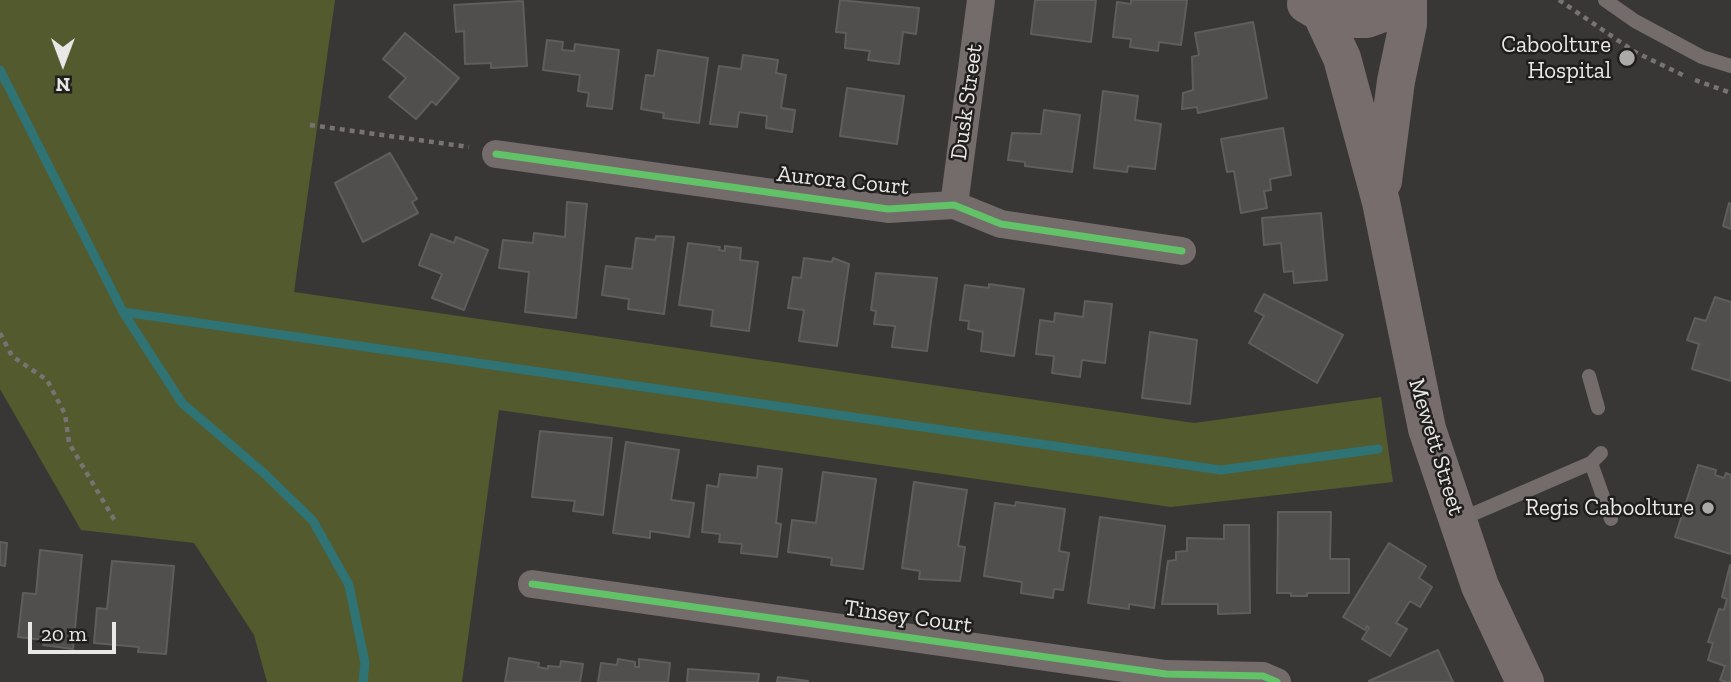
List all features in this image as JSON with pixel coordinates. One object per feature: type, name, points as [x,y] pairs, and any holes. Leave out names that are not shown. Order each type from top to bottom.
[{"type":"main road","points":[[1312,7],[1343,19],[1367,19],[1389,11],[1406,0]]},
{"type":"main road","name":"Mewett Street","points":[[1381,202],[1396,81],[1408,24],[1406,0]]},
{"type":"main road","name":"Mewett Street","points":[[1312,7],[1342,58],[1381,202],[1427,429],[1480,586],[1525,682]]},
{"type":"street","name":"Dusk Street","points":[[954,205],[981,0]]},
{"type":"street","name":"Aurora Court","points":[[496,154],[878,208],[905,210],[954,205],[1001,224],[1182,251]]},
{"type":"street","name":"Tinsey Court","points":[[532,584],[1166,674],[1263,676],[1277,682]]},
{"type":"lane","points":[[1605,0],[1635,21],[1702,57],[1731,66]]},
{"type":"lane","points":[[1590,376],[1598,408]]},
{"type":"lane","points":[[1458,521],[1596,458],[1611,519]]},
{"type":"path","points":[[310,125],[464,146],[496,154]]},
{"type":"path","points":[[0,333],[12,356],[47,380],[65,414],[69,443],[115,521]]},
{"type":"green space","points":[[0,0],[335,0],[294,292],[1194,423],[1381,397],[1393,482],[1171,507],[499,410],[462,682],[267,682],[254,635],[194,543],[81,530],[0,389]]},
{"type":"building","points":[[840,0],[919,8],[916,34],[903,32],[899,64],[868,60],[870,51],[845,48],[846,33],[836,32]]},
{"type":"building","points":[[1035,0],[1096,0],[1091,42],[1031,34]]},
{"type":"building","points":[[1131,0],[1187,0],[1181,45],[1159,42],[1158,51],[1130,47],[1131,39],[1113,37],[1117,2],[1131,4]]},
{"type":"building","points":[[523,1],[527,66],[491,68],[491,63],[465,64],[464,31],[456,32],[454,5]]},
{"type":"building","points":[[1253,22],[1267,98],[1198,113],[1197,107],[1182,109],[1183,93],[1193,90],[1192,57],[1199,55],[1195,33]]},
{"type":"building","points":[[405,33],[459,78],[436,105],[432,101],[416,119],[389,97],[406,78],[383,59]]},
{"type":"building","points":[[547,40],[563,42],[562,50],[574,51],[575,44],[619,50],[612,109],[587,106],[589,93],[578,91],[580,75],[543,70]]},
{"type":"building","points":[[658,50],[708,58],[699,123],[663,118],[664,113],[641,109],[646,75],[654,76]]},
{"type":"building","points":[[743,55],[778,60],[776,73],[786,75],[781,108],[795,110],[792,132],[766,128],[767,116],[739,112],[737,127],[710,124],[719,66],[741,69]]},
{"type":"building","points":[[847,88],[904,96],[897,144],[840,136]]},
{"type":"building","points":[[1103,91],[1138,96],[1135,120],[1161,124],[1155,169],[1128,166],[1127,172],[1094,168]]},
{"type":"building","points":[[1044,110],[1080,115],[1072,172],[1025,166],[1025,162],[1008,160],[1012,133],[1041,134]]},
{"type":"building","points":[[1283,128],[1291,175],[1270,179],[1271,190],[1264,191],[1267,208],[1241,213],[1234,171],[1227,172],[1221,139]]},
{"type":"building","points":[[390,153],[417,199],[412,202],[418,213],[363,242],[335,183]]},
{"type":"building","points":[[567,202],[587,204],[576,318],[525,312],[529,272],[499,268],[503,240],[533,243],[534,233],[565,237]]},
{"type":"building","points":[[1729,203],[1731,204],[1731,229],[1723,226]]},
{"type":"building","points":[[1321,213],[1327,280],[1294,283],[1293,271],[1284,272],[1281,243],[1264,245],[1262,218]]},
{"type":"building","points":[[431,234],[454,243],[456,237],[488,250],[464,310],[432,298],[442,274],[419,265]]},
{"type":"building","points":[[656,236],[674,237],[664,314],[628,309],[629,299],[602,295],[606,266],[632,269],[636,238],[655,240]]},
{"type":"building","points":[[688,243],[720,247],[719,250],[725,251],[725,246],[741,248],[740,260],[758,262],[749,331],[711,326],[713,310],[679,305]]},
{"type":"building","points":[[804,258],[832,262],[833,258],[849,264],[837,346],[799,341],[804,310],[788,308],[793,277],[801,278]]},
{"type":"building","points":[[876,273],[937,278],[927,351],[892,347],[895,326],[874,324],[876,311],[871,310]]},
{"type":"building","points":[[989,284],[1024,289],[1014,356],[981,351],[983,332],[968,329],[969,321],[960,320],[965,285],[989,288]]},
{"type":"building","points":[[1264,294],[1343,335],[1317,383],[1249,343],[1264,316],[1255,311]]},
{"type":"building","points":[[1715,297],[1731,302],[1731,381],[1692,369],[1699,344],[1687,340],[1695,318],[1706,321]]},
{"type":"building","points":[[1085,301],[1112,304],[1105,363],[1082,360],[1080,377],[1052,373],[1054,356],[1036,354],[1040,320],[1054,322],[1055,313],[1083,317]]},
{"type":"building","points":[[1150,332],[1197,340],[1190,404],[1142,398]]},
{"type":"building","points":[[540,431],[612,438],[603,515],[573,511],[575,501],[532,497]]},
{"type":"building","points":[[626,442],[679,450],[671,500],[694,503],[689,537],[650,531],[650,538],[613,533]]},
{"type":"building","name":"Regis Caboolture","points":[[1698,465],[1716,470],[1715,475],[1724,478],[1726,473],[1731,475],[1731,554],[1675,537]]},
{"type":"building","points":[[758,466],[782,469],[776,523],[781,524],[777,557],[741,553],[742,544],[719,542],[720,534],[702,532],[707,485],[718,487],[720,474],[757,478]]},
{"type":"building","points":[[823,472],[876,479],[863,569],[831,565],[832,558],[788,552],[792,520],[816,523]]},
{"type":"building","points":[[914,482],[967,490],[958,546],[965,547],[960,581],[919,579],[920,571],[902,568]]},
{"type":"building","points":[[1016,502],[1065,509],[1059,551],[1069,553],[1063,590],[1054,589],[1053,598],[1021,593],[1022,582],[984,576],[995,503],[1015,506]]},
{"type":"building","points":[[1278,512],[1331,512],[1330,559],[1349,559],[1349,593],[1307,593],[1307,596],[1291,596],[1291,593],[1277,593]]},
{"type":"building","points":[[1100,517],[1165,526],[1154,608],[1129,604],[1129,609],[1088,603]]},
{"type":"building","points":[[1224,525],[1249,525],[1250,613],[1218,614],[1218,604],[1162,604],[1168,561],[1176,560],[1176,552],[1187,551],[1187,538],[1224,539]]},
{"type":"building","points":[[0,542],[7,543],[5,566],[0,565]]},
{"type":"building","points":[[1389,543],[1426,566],[1419,578],[1432,587],[1420,607],[1410,601],[1396,623],[1407,629],[1390,656],[1362,639],[1369,628],[1367,626],[1365,630],[1343,617]]},
{"type":"building","points":[[40,550],[82,555],[73,649],[43,645],[44,640],[18,637],[23,593],[36,594]]},
{"type":"building","points":[[112,561],[174,566],[166,654],[138,652],[139,647],[94,643],[97,608],[107,609]]},
{"type":"building","name":"Regis Caboolture","points":[[1730,565],[1731,682],[1726,682],[1720,680],[1725,666],[1708,660],[1713,643],[1708,642],[1719,609],[1724,610],[1727,599],[1722,597]]},
{"type":"building","points":[[1438,650],[1453,682],[1369,682],[1369,681]]},
{"type":"building","points":[[509,658],[539,663],[538,667],[548,669],[548,666],[560,667],[561,661],[583,664],[580,682],[505,682]]},
{"type":"building","points":[[618,659],[635,662],[635,667],[639,667],[639,659],[670,663],[668,682],[598,682],[601,663],[617,665]]},
{"type":"building","points":[[688,669],[759,674],[758,682],[687,682]]},
{"type":"building","points":[[778,677],[808,681],[808,682],[777,682]]},
{"type":"waterway","points":[[0,70],[123,312],[182,403],[266,475],[313,521],[349,585],[365,663],[363,682]]},
{"type":"waterway","points":[[123,312],[1221,470],[1378,449]]},
{"type":"cycle path","points":[[496,154],[888,209],[954,205],[1001,224],[1182,251]]},
{"type":"cycle path","points":[[532,584],[1166,674],[1263,676],[1277,682]]},
{"type":"place","name":"Caboolture Hospital","points":[[1627,58]]},
{"type":"place","name":"Regis Caboolture","points":[[1708,508]]}]
